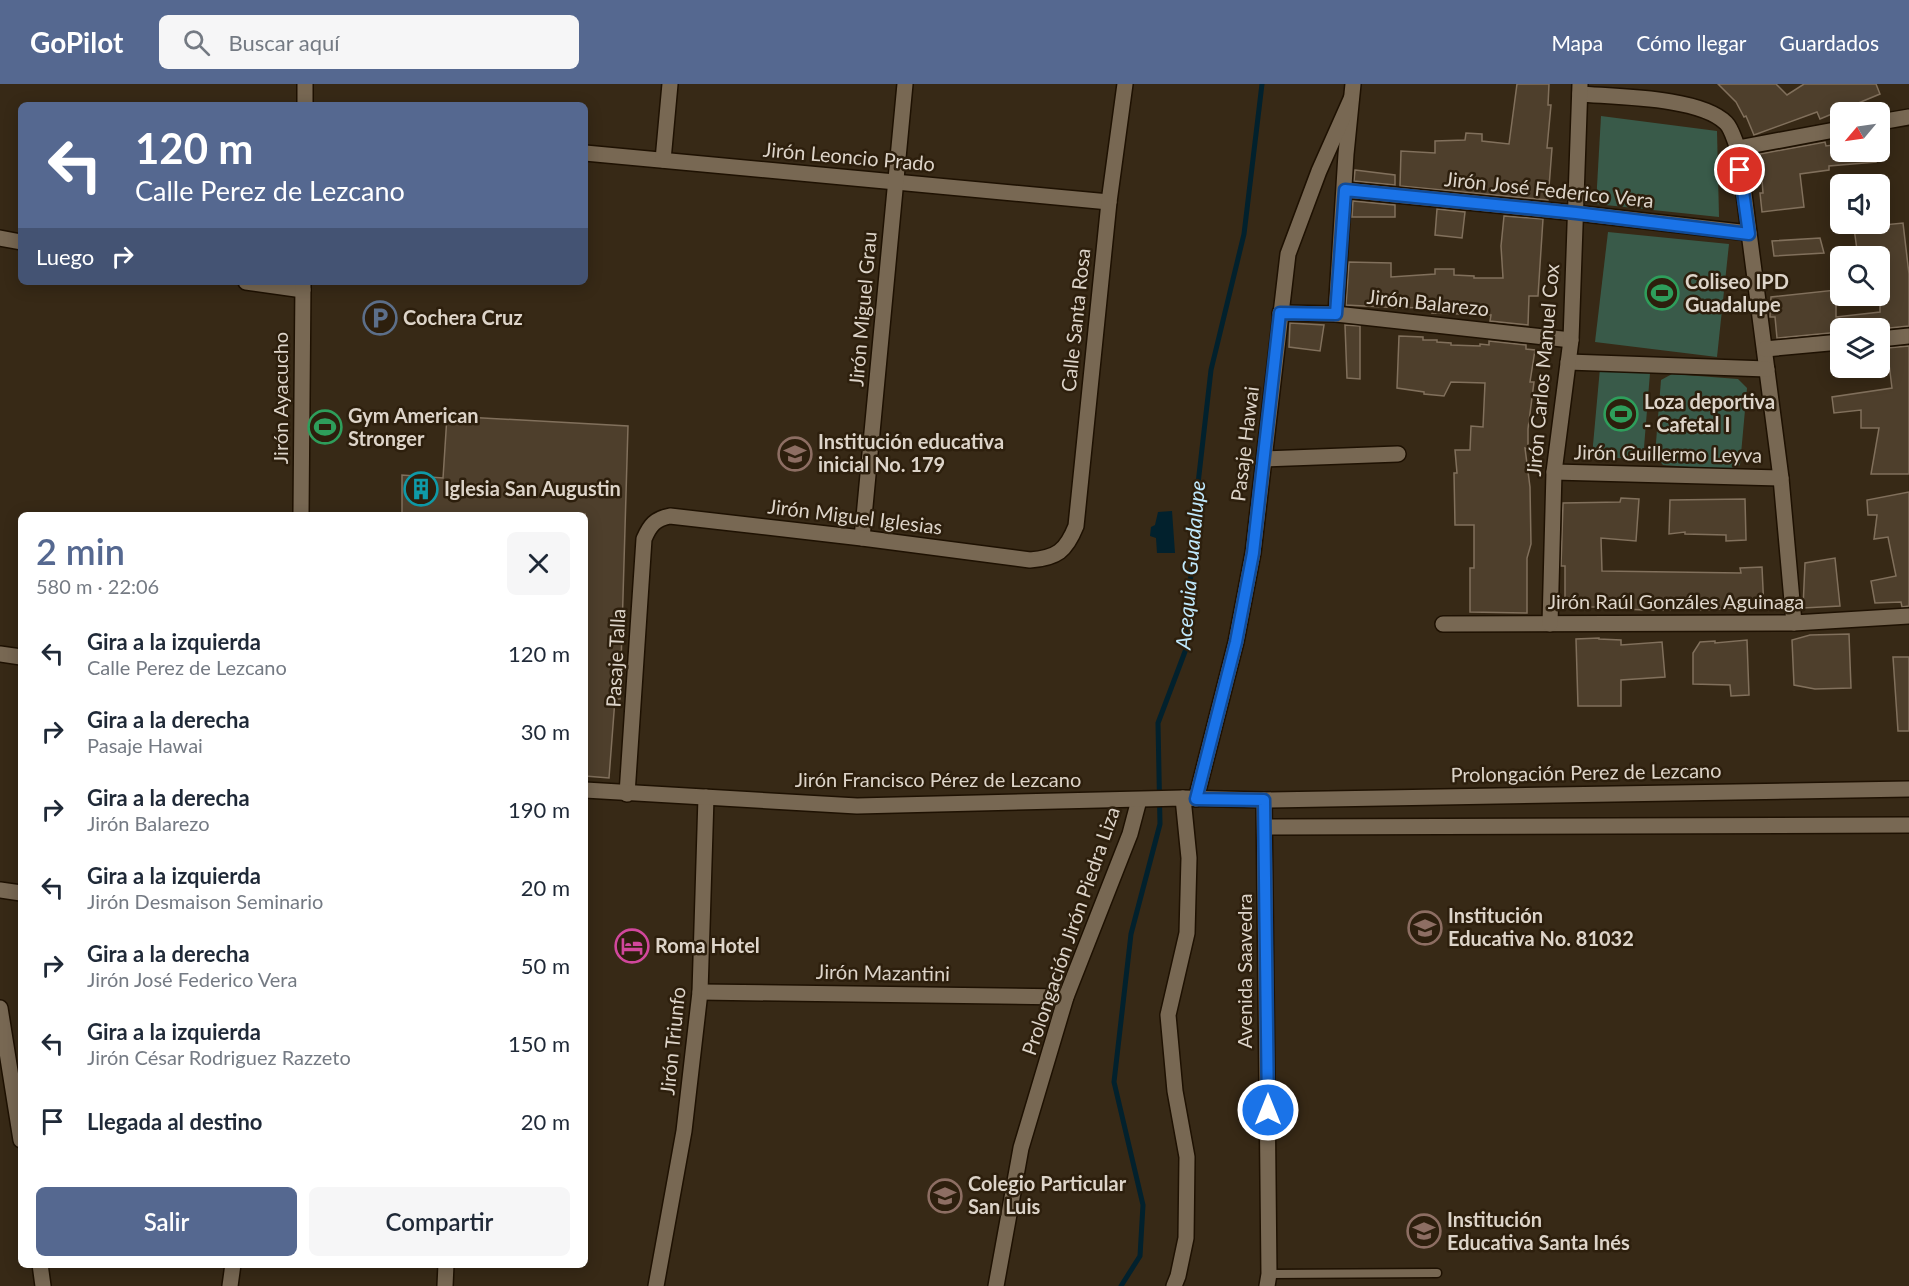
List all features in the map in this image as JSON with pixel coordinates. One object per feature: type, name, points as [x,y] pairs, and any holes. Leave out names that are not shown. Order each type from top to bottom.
[{"type":"street","points":[[305,84],[305,102]]},
{"type":"street","points":[[663,160],[670,84]]},
{"type":"street","name":"Jirón Miguel Grau","points":[[862,538],[905,84]]},
{"type":"street","name":"Calle Santa Rosa","points":[[1057,554],[1069,544],[1076,526],[1109,202],[1125,84]]},
{"type":"street","points":[[1580,89],[1673,102],[1709,111],[1728,125],[1738,148],[1781,478],[1794,623]]},
{"type":"street","name":"Jirón Carlos Manuel Cox","points":[[1550,624],[1554,472],[1571,340],[1580,89]]},
{"type":"street","points":[[1336,314],[1352,92]]},
{"type":"street","name":"Pasaje Hawai","points":[[1174,1286],[1186,1238],[1187,1157],[1175,1090],[1168,1015],[1187,933],[1190,798],[1236,642],[1253,553],[1288,254],[1352,92]]},
{"type":"street","points":[[1890,120],[1909,117]]},
{"type":"street","points":[[1738,148],[1830,131]]},
{"type":"street","name":"Jirón Leoncio Prado","points":[[588,153],[1109,202]]},
{"type":"street","name":"Jirón José Federico Vera","points":[[1345,190],[1576,213],[1749,234]]},
{"type":"street","points":[[0,238],[18,241]]},
{"type":"street","name":"Jirón Ayacucho","points":[[301,512],[303,286]]},
{"type":"street","name":"Jirón Balarezo","points":[[1280,313],[1336,314],[1571,340]]},
{"type":"street","points":[[1890,338],[1909,336]]},
{"type":"street","points":[[1765,349],[1830,343]]},
{"type":"street","points":[[1568,362],[1767,369]]},
{"type":"street","points":[[1265,459],[1398,454]]},
{"type":"street","name":"Jirón Guillermo Leyva","points":[[1554,472],[1781,478]]},
{"type":"street","name":"Jirón Miguel Iglesias","points":[[649,526],[658,519],[670,516],[1030,560],[1043,559],[1057,554]]},
{"type":"street","name":"Pasaje Talla","points":[[627,794],[644,539],[649,526]]},
{"type":"street","name":"Jirón Raúl Gonzáles Aguinaga","points":[[1443,624],[1794,623],[1909,616]]},
{"type":"street","points":[[0,654],[18,657]]},
{"type":"street","name":"Prolongación Perez de Lezcano","points":[[1190,798],[1264,800],[1909,789]]},
{"type":"street","name":"Jirón Francisco Pérez de Lezcano","points":[[588,790],[856,806],[1190,798]]},
{"type":"street","name":"Jirón Triunfo","points":[[656,1286],[684,1131],[700,992],[706,797]]},
{"type":"street","name":"Prolongación Jirón Piedra Liza","points":[[996,1286],[1021,1148],[1066,997],[1144,800]]},
{"type":"street","name":"Avenida Saavedra","points":[[1264,800],[1268,1280]]},
{"type":"street","points":[[1265,827],[1909,825]]},
{"type":"street","points":[[0,890],[18,893]]},
{"type":"street","name":"Jirón Mazantini","points":[[700,992],[1066,997]]},
{"type":"street","points":[[0,1008],[9,1044],[18,1116]]},
{"type":"street","points":[[41,1268],[44,1286]]},
{"type":"street","points":[[230,1286],[232,1268]]},
{"type":"street","points":[[445,1286],[446,1268]]},
{"type":"lane","points":[[1268,1280],[1437,1274]]},
{"type":"green space","points":[[1601,116],[1717,131],[1719,217],[1596,204]]},
{"type":"green space","name":"Coliseo IPD Guadalupe","points":[[1608,232],[1729,244],[1717,357],[1595,342]]},
{"type":"green space","name":"Loza deportiva - Cafetal I","points":[[1600,368],[1650,373],[1643,460],[1592,456]]},
{"type":"green space","points":[[1672,374],[1738,379],[1747,388],[1740,465],[1729,470],[1663,465],[1655,455],[1661,380]]},
{"type":"water","points":[[1172,511],[1175,553],[1157,553],[1156,538],[1150,536],[1151,527],[1155,525],[1158,512]]},
{"type":"building","points":[[1517,84],[1549,84],[1548,105],[1551,105],[1547,148],[1552,148],[1548,200],[1400,186],[1401,151],[1435,153],[1435,141],[1465,140],[1466,133],[1482,134],[1482,141],[1509,144]]},
{"type":"building","points":[[1718,84],[1776,84],[1787,95],[1804,84],[1876,84],[1880,94],[1861,102],[1830,102],[1830,115],[1820,119],[1817,112],[1754,135],[1746,116],[1744,117],[1736,102]]},
{"type":"building","points":[[1825,142],[1826,146],[1830,145],[1830,162],[1876,162],[1829,166],[1829,170],[1800,174],[1804,207],[1762,212],[1760,154]]},
{"type":"building","points":[[1355,170],[1395,175],[1395,185],[1354,181]]},
{"type":"building","points":[[1353,201],[1395,205],[1395,217],[1352,217]]},
{"type":"building","points":[[1437,209],[1465,212],[1462,238],[1435,235]]},
{"type":"building","points":[[1504,216],[1543,219],[1538,296],[1529,296],[1528,325],[1490,321],[1491,315],[1432,313],[1433,307],[1346,305],[1349,262],[1391,263],[1391,277],[1435,274],[1435,269],[1454,269],[1454,275],[1503,278],[1501,246]]},
{"type":"building","points":[[1903,223],[1909,274],[1909,326],[1890,328],[1890,318],[1830,318],[1830,333],[1777,338],[1775,317],[1770,317],[1771,297],[1830,291],[1830,306],[1836,306],[1836,317],[1880,312],[1880,306],[1890,306],[1890,246],[1856,246],[1855,234],[1890,234],[1890,224]]},
{"type":"building","points":[[1820,238],[1824,253],[1774,256],[1772,241]]},
{"type":"building","points":[[1290,323],[1324,325],[1320,351],[1289,347]]},
{"type":"building","points":[[1345,325],[1360,326],[1360,379],[1347,378]]},
{"type":"building","points":[[1399,336],[1423,337],[1423,340],[1437,340],[1437,342],[1451,343],[1451,345],[1480,346],[1480,344],[1489,345],[1489,341],[1526,345],[1526,349],[1535,350],[1530,382],[1534,382],[1528,449],[1525,448],[1530,487],[1531,544],[1527,558],[1527,613],[1470,612],[1470,568],[1474,568],[1474,525],[1455,525],[1454,473],[1457,473],[1455,450],[1470,450],[1471,426],[1483,427],[1485,383],[1451,382],[1444,396],[1397,388]]},
{"type":"building","points":[[1909,346],[1909,474],[1871,474],[1879,428],[1861,428],[1861,410],[1834,413],[1832,397],[1892,388],[1890,348]]},
{"type":"building","points":[[447,416],[628,426],[620,699],[615,699],[609,778],[588,776],[588,512],[402,512],[402,475],[443,478]]},
{"type":"building","points":[[1909,492],[1909,606],[1902,607],[1901,602],[1875,603],[1871,581],[1896,576],[1888,537],[1874,539],[1877,515],[1868,515],[1867,500]]},
{"type":"building","points":[[1621,498],[1639,499],[1636,541],[1601,538],[1602,571],[1741,573],[1740,568],[1762,567],[1764,610],[1742,610],[1742,607],[1707,610],[1644,610],[1625,609],[1625,607],[1565,607],[1565,566],[1561,566],[1563,503],[1620,502]]},
{"type":"building","points":[[1745,499],[1746,540],[1726,541],[1726,535],[1685,534],[1685,532],[1669,534],[1670,500]]},
{"type":"building","points":[[1835,558],[1840,606],[1803,608],[1805,563]]},
{"type":"building","points":[[1849,634],[1851,688],[1815,689],[1794,685],[1792,640],[1810,635]]},
{"type":"building","points":[[1576,639],[1621,640],[1621,645],[1662,642],[1665,677],[1621,680],[1621,706],[1578,706]]},
{"type":"building","points":[[1747,640],[1749,695],[1731,696],[1730,685],[1693,684],[1693,653],[1700,642]]},
{"type":"building","points":[[1893,657],[1909,657],[1909,731],[1898,731]]},
{"type":"waterway","name":"Acequia Guadalupe","points":[[1121,1286],[1140,1256],[1143,1205],[1114,1082],[1131,934],[1160,824],[1158,723],[1186,649],[1195,510],[1211,370],[1244,234],[1262,84]]},
{"type":"place","name":"Coliseo IPD Guadalupe","points":[[1662,293]]},
{"type":"place","name":"Cochera Cruz","points":[[380,318]]},
{"type":"place","name":"Loza deportiva - Cafetal I","points":[[1621,414]]},
{"type":"place","name":"Gym American Stronger","points":[[325,427]]},
{"type":"place","name":"Institución educativa inicial No. 179","points":[[795,454]]},
{"type":"place","name":"Iglesia San Augustin","points":[[421,489]]},
{"type":"place","name":"Institución Educativa No. 81032","points":[[1425,928]]},
{"type":"place","name":"Roma Hotel","points":[[632,946]]},
{"type":"place","name":"Colegio Particular San Luis","points":[[945,1196]]},
{"type":"place","name":"Institución Educativa Santa Inés","points":[[1424,1231]]},
{"type":"route","points":[[1268,1110],[1264,800],[1196,799],[1236,642],[1253,553],[1280,313],[1336,314],[1345,190],[1576,213],[1749,234],[1740,170]]}]
